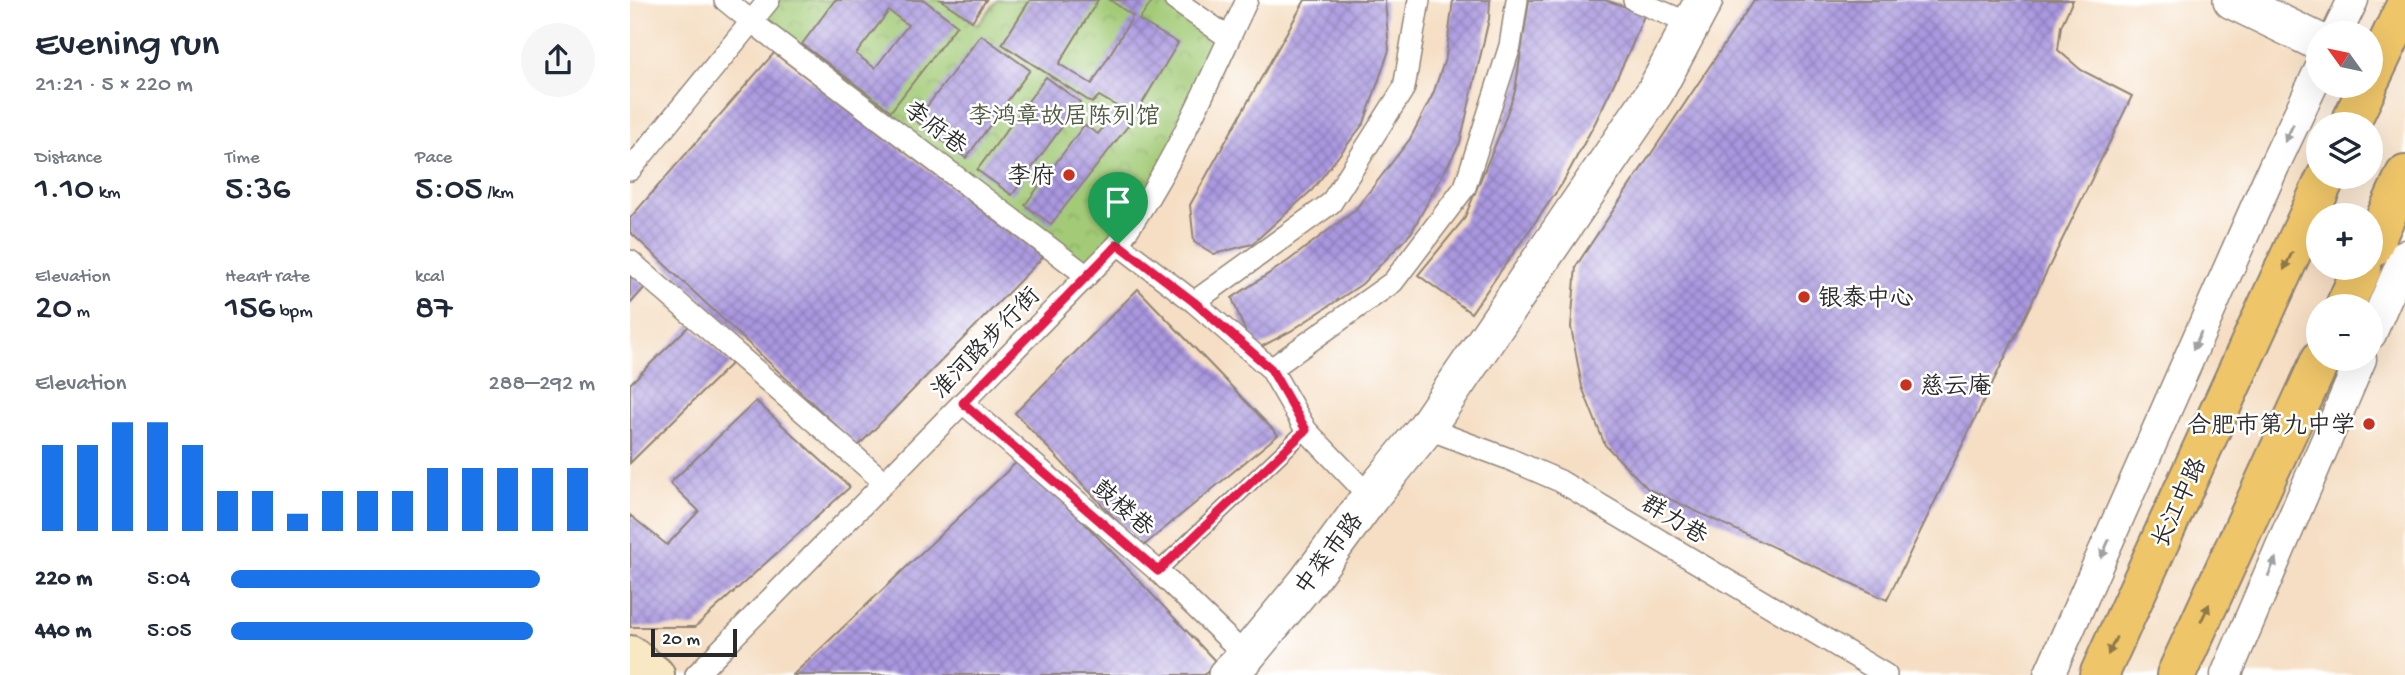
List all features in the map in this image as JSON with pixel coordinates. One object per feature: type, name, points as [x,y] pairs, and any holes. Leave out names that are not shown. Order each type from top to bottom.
[{"type":"highway","points":[[2384,50],[2405,7]]},
{"type":"highway","points":[[2383,223],[2405,175]]},
{"type":"highway","name":"长江中路","points":[[2099,675],[2321,189]]},
{"type":"highway","points":[[2176,675],[2315,371]]},
{"type":"main road","points":[[630,655],[655,675]]},
{"type":"street","name":"李府巷","points":[[725,0],[1087,276]]},
{"type":"street","points":[[630,170],[769,0]]},
{"type":"street","points":[[1175,0],[1229,38]]},
{"type":"street","name":"淮河路步行街","points":[[696,675],[1118,244],[1145,206],[1173,156],[1247,0]]},
{"type":"street","points":[[1194,302],[1331,203],[1404,88],[1419,0]]},
{"type":"street","points":[[1271,369],[1393,282],[1465,187],[1510,46],[1517,0]]},
{"type":"street","points":[[1634,0],[1698,12]]},
{"type":"street","points":[[2232,0],[2306,36]]},
{"type":"street","points":[[2343,21],[2353,0]]},
{"type":"street","name":"中菜市路","points":[[1237,666],[1308,580],[1426,428],[1655,92],[1698,12]]},
{"type":"street","points":[[2049,675],[2268,178],[2306,98]]},
{"type":"street","points":[[1118,244],[1194,302],[1271,369],[1306,430],[1370,497]]},
{"type":"street","points":[[2383,306],[2405,255]]},
{"type":"street","points":[[630,261],[884,482]]},
{"type":"street","points":[[2226,675],[2356,371]]},
{"type":"street","name":"鼓楼巷","points":[[963,403],[1158,571],[1237,666]]},
{"type":"street","name":"群力巷","points":[[1426,428],[1560,481],[1886,675]]},
{"type":"lane","points":[[1158,571],[1306,430]]},
{"type":"green space","name":"李鸿章故居陈列馆","points":[[769,0],[942,0],[978,25],[997,0],[1175,0],[1229,38],[1173,156],[1087,276],[752,22]]},
{"type":"building","points":[[835,0],[924,0],[957,25],[891,111],[802,44]],"holes":[[[889,11],[908,25],[875,68],[856,54]]]},
{"type":"building","points":[[941,0],[986,0],[972,21]]},
{"type":"building","points":[[1030,0],[1098,0],[1059,64],[1092,84],[1133,16],[1110,0],[1153,0],[1139,20],[1178,43],[1131,122],[1051,224],[1025,205],[1084,125],[1098,134],[1118,107],[1099,96],[1092,103],[1002,44]]},
{"type":"building","points":[[1305,0],[1385,0],[1389,50],[1364,123],[1312,190],[1252,244],[1214,254],[1194,242],[1190,205]]},
{"type":"building","points":[[1453,0],[1490,0],[1489,19],[1460,143],[1411,233],[1362,284],[1291,331],[1253,351],[1232,298],[1288,261],[1355,210],[1410,139],[1433,94],[1446,56]]},
{"type":"building","points":[[1529,0],[1605,0],[1645,13],[1595,123],[1562,184],[1471,313],[1418,275],[1464,219],[1499,136],[1515,91]]},
{"type":"building","name":"银泰中心","points":[[1754,0],[2073,0],[2061,26],[2058,50],[2081,70],[2132,96],[1887,600],[1648,489],[1605,445],[1582,387],[1571,327],[1576,266]]},
{"type":"building","points":[[981,35],[1030,70],[966,158],[916,121]]},
{"type":"building","points":[[774,53],[1043,257],[858,446],[630,232],[630,218]]},
{"type":"building","points":[[1046,77],[1080,102],[1012,195],[977,170]]},
{"type":"building","points":[[630,272],[646,286],[630,304]]},
{"type":"building","points":[[1138,289],[1278,435],[1142,547],[1015,413]]},
{"type":"building","points":[[690,325],[731,364],[630,463],[630,384]]},
{"type":"building","points":[[756,401],[850,487],[695,627],[630,627],[630,515],[667,545],[699,511],[670,483]]},
{"type":"building","points":[[1022,457],[1217,663],[1204,675],[793,675]]},
{"type":"place","name":"李府","points":[[1069,175]]},
{"type":"place","name":"银泰中心","points":[[1804,297]]},
{"type":"place","name":"慈云庵","points":[[1906,385]]},
{"type":"place","name":"合肥市第九中学","points":[[2369,424]]},
{"type":"route","points":[[1118,244],[1194,302],[1271,369],[1306,430],[1158,571],[963,403],[1118,244]]}]
